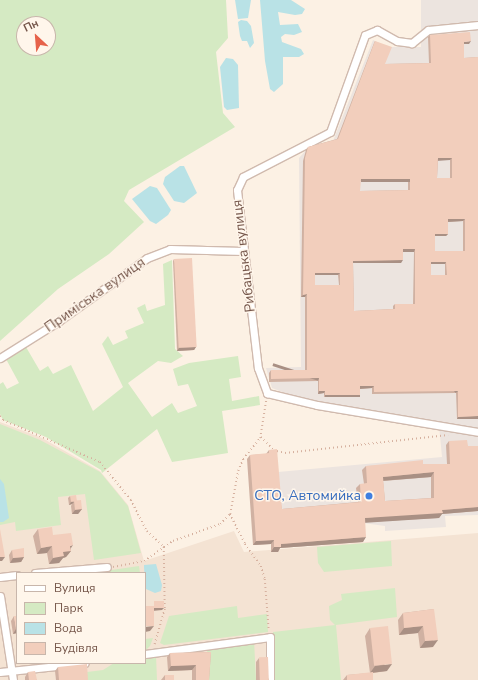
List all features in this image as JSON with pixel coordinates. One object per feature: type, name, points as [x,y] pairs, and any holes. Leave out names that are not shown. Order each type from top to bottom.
[{"type":"street","name":"Рибацька вулиця","points":[[267,393],[258,368],[243,251],[237,190],[243,177],[330,132],[365,35],[377,30],[397,41],[412,43],[428,30],[478,25]]},
{"type":"street","name":"Приміська вулиця","points":[[0,358],[59,321],[147,258],[170,249],[243,251]]},
{"type":"street","points":[[267,393],[317,405],[478,432]]},
{"type":"street","points":[[47,572],[107,567]]},
{"type":"street","points":[[0,577],[16,575]]},
{"type":"street","points":[[0,596],[13,680]]},
{"type":"street","points":[[146,654],[270,636],[270,680]]},
{"type":"street","points":[[0,672],[76,664]]},
{"type":"path","points":[[107,567],[144,561],[173,541],[220,524],[230,514],[238,471],[243,459],[260,437],[267,393]]},
{"type":"path","points":[[0,416],[3,420],[100,462],[131,500],[147,531],[164,547],[165,609],[154,652]]},
{"type":"path","points":[[260,437],[275,450],[285,453],[455,434]]},
{"type":"path","points":[[230,514],[245,544],[261,566],[265,579],[270,636]]},
{"type":"shaded area","points":[[421,0],[478,0],[478,515],[445,516],[446,527],[385,531],[385,526],[363,523],[283,529],[278,472],[442,457],[439,425],[303,400],[272,388],[266,368],[301,367],[299,158],[308,148],[333,141],[373,40],[388,47],[421,47]]},
{"type":"shaded area","points":[[0,422],[42,438],[100,471],[128,505],[144,561],[234,531],[244,552],[478,533],[478,680],[0,680]]},
{"type":"green space","points":[[0,0],[226,0],[228,38],[216,52],[223,113],[235,127],[129,190],[124,201],[144,222],[109,254],[58,289],[0,341]]},
{"type":"green space","points":[[172,260],[175,349],[183,356],[171,363],[158,361],[128,383],[152,417],[172,403],[178,413],[197,406],[188,384],[178,386],[173,369],[189,363],[238,356],[241,377],[229,379],[232,401],[259,396],[260,405],[222,411],[228,453],[172,462],[157,429],[102,473],[101,470],[46,437],[3,420],[0,414],[0,384],[3,382],[7,389],[19,383],[6,359],[26,347],[40,371],[48,366],[53,374],[71,365],[93,411],[123,387],[102,344],[108,336],[113,345],[128,338],[125,331],[144,323],[137,308],[145,304],[147,311],[165,305],[163,264]]},
{"type":"green space","points":[[0,424],[40,440],[100,472],[128,506],[141,553],[94,560],[85,494],[58,497],[61,525],[16,531],[15,522],[0,525]]},
{"type":"green space","points":[[391,541],[392,566],[324,572],[318,563],[317,547]]},
{"type":"green space","points":[[139,566],[140,572],[98,572]]},
{"type":"green space","points":[[395,588],[397,617],[336,625],[341,680],[275,680],[273,632],[335,625],[330,620],[329,606],[342,600],[341,594]]},
{"type":"green space","points":[[237,606],[238,618],[267,614],[268,632],[164,645],[160,643],[169,616]]},
{"type":"green space","points":[[153,638],[150,646],[146,650],[146,639]]},
{"type":"green space","points":[[254,640],[256,680],[208,680],[207,646]]},
{"type":"green space","points":[[156,655],[157,680],[87,680],[87,672],[103,670],[112,664],[146,664],[146,657]]},
{"type":"water","points":[[235,0],[251,0],[248,18],[238,19]]},
{"type":"water","points":[[260,0],[291,0],[305,9],[302,14],[295,15],[278,12],[280,25],[298,24],[302,32],[294,35],[285,34],[281,37],[282,42],[301,49],[304,54],[299,57],[283,57],[283,84],[274,92],[270,89],[265,61]]},
{"type":"water","points":[[241,20],[247,21],[251,26],[254,43],[250,48],[247,41],[242,41],[240,36],[238,22]]},
{"type":"water","points":[[226,58],[233,59],[238,65],[239,108],[227,110],[224,107],[220,67]]},
{"type":"water","points":[[180,166],[184,166],[197,193],[184,203],[174,201],[163,184],[165,177]]},
{"type":"water","points":[[150,186],[157,188],[171,210],[168,215],[156,224],[150,221],[132,199]]},
{"type":"water","points":[[0,479],[4,484],[9,518],[3,522],[0,522]]},
{"type":"water","points":[[156,564],[162,585],[161,591],[155,593],[146,589],[146,572],[145,572],[144,565]]},
{"type":"building","points":[[470,32],[471,41],[464,42],[464,58],[478,57],[478,416],[458,417],[458,391],[374,392],[374,386],[360,386],[360,395],[325,395],[325,391],[319,391],[319,378],[271,379],[271,370],[307,370],[307,294],[303,295],[305,158],[308,147],[338,139],[375,41],[392,47],[385,64],[431,63],[430,35]],"holes":[[[438,158],[452,158],[452,178],[437,178]],[[361,179],[410,179],[410,190],[360,191]],[[448,219],[465,219],[465,251],[435,251],[435,234],[448,234]],[[403,249],[415,249],[415,304],[395,304],[395,309],[354,311],[353,261],[403,260]],[[431,262],[446,262],[447,275],[431,275]],[[315,273],[340,273],[340,285],[315,285]]]},
{"type":"building","points":[[192,258],[197,347],[179,348],[174,259]]},
{"type":"building","points":[[467,440],[468,446],[478,446],[478,507],[442,510],[443,513],[365,518],[366,537],[281,544],[281,547],[274,547],[274,540],[256,541],[250,455],[269,453],[269,450],[277,449],[282,509],[361,502],[360,484],[367,483],[366,466],[423,460],[423,464],[450,464],[449,441]],"holes":[[[434,472],[434,498],[385,501],[383,477]]]},
{"type":"building","points":[[76,495],[77,501],[71,502],[70,496]]},
{"type":"building","points":[[81,500],[82,509],[75,510],[74,501]]},
{"type":"building","points":[[52,527],[53,535],[71,533],[73,545],[70,546],[71,551],[63,552],[64,556],[53,558],[52,546],[41,548],[38,529]]},
{"type":"building","points":[[0,529],[5,557],[0,557]]},
{"type":"building","points":[[24,548],[24,557],[13,558],[12,550]]},
{"type":"building","points":[[154,601],[164,601],[164,608],[154,608]]},
{"type":"building","points":[[146,606],[154,606],[154,626],[146,626]]},
{"type":"building","points":[[434,609],[438,640],[425,641],[423,626],[404,628],[403,613]]},
{"type":"building","points":[[14,616],[16,616],[16,629]]},
{"type":"building","points":[[388,626],[392,664],[374,666],[370,628]]},
{"type":"building","points":[[211,652],[209,680],[196,680],[196,665],[171,666],[170,653]]},
{"type":"building","points":[[259,657],[268,657],[269,680],[260,680]]},
{"type":"building","points":[[87,664],[88,680],[59,680],[58,667]]},
{"type":"building","points":[[35,671],[37,680],[29,680],[28,672]]},
{"type":"building","points":[[373,672],[373,680],[347,680],[347,675]]},
{"type":"building","points":[[165,675],[174,675],[174,680],[165,680]]},
{"type":"place","name":"СТО, Автомийка","points":[[369,496]]}]
